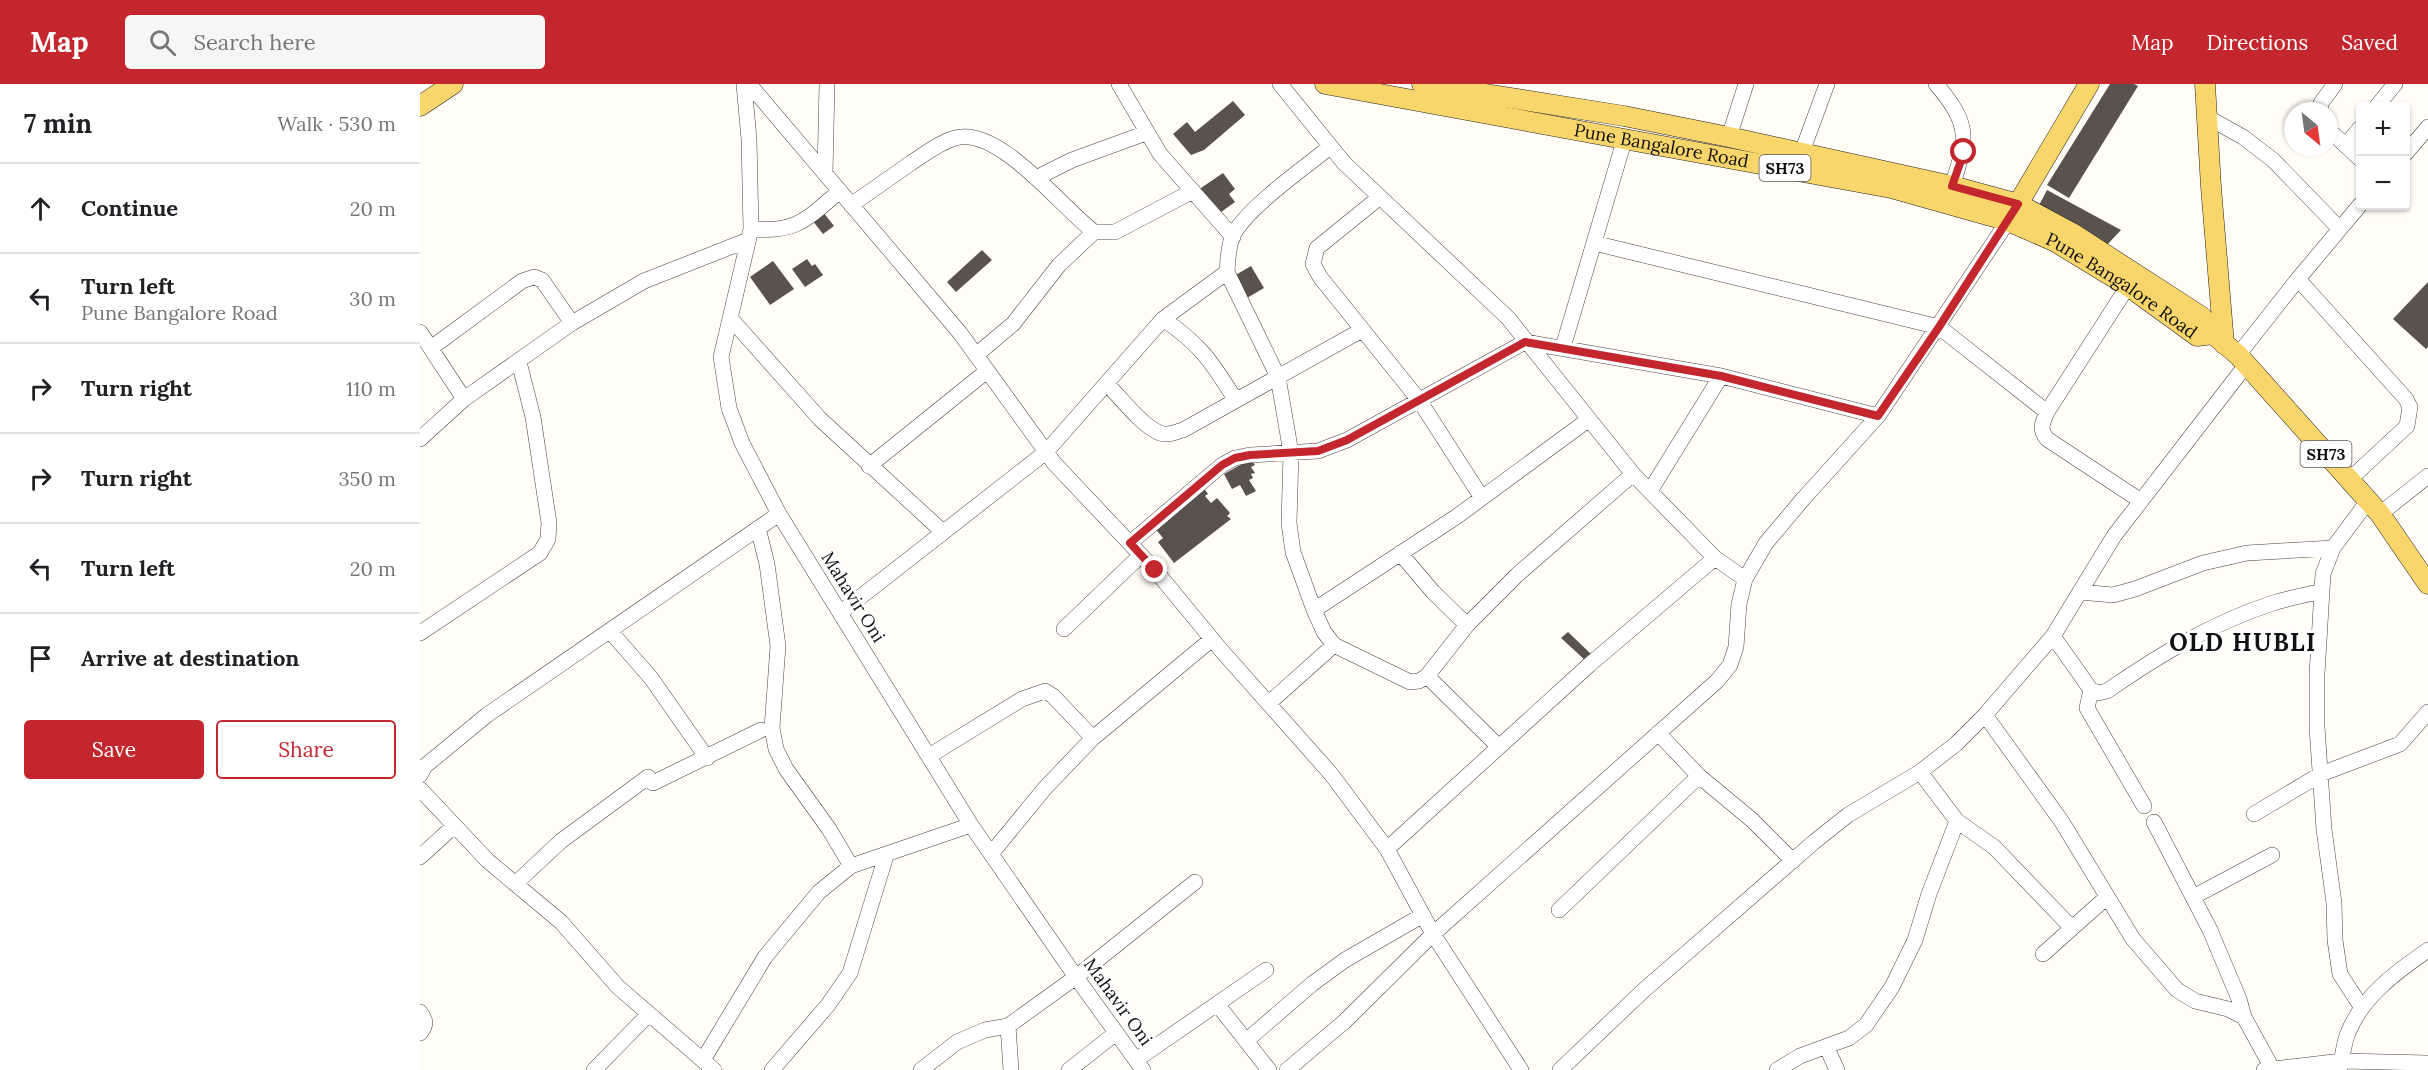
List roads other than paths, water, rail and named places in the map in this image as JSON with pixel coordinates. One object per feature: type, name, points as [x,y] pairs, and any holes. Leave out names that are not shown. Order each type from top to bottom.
[{"type":"main road","points":[[420,106],[453,84]]},
{"type":"main road","name":"Pune Bangalore Road","points":[[1325,84],[1891,188],[2008,221],[2054,241],[2128,286],[2198,336],[2230,349]]},
{"type":"main road","name":"Pune Bangalore Road","points":[[1422,84],[1624,116],[1729,137],[1952,186],[2018,204],[2072,233],[2202,317],[2374,507],[2428,584]]},
{"type":"main road","points":[[2008,221],[2089,84]]},
{"type":"main road","points":[[2205,84],[2230,349]]},
{"type":"street","name":"Mahavir Oni","points":[[744,84],[749,139],[750,235],[721,357],[729,408],[742,443],[779,514],[971,825],[1140,1065]]},
{"type":"street","points":[[749,84],[960,333],[1046,452],[1141,555],[1331,774],[1387,849],[1433,934],[1521,1070]]},
{"type":"street","points":[[825,174],[827,84]]},
{"type":"street","points":[[1119,84],[1146,133],[1172,168],[1233,237]]},
{"type":"street","points":[[1280,84],[1344,163],[1508,318],[1633,474],[1715,558],[1745,579]]},
{"type":"street","points":[[1729,137],[1746,84]]},
{"type":"street","points":[[1802,152],[1827,84]]},
{"type":"street","points":[[1936,84],[1959,114],[1964,130],[1964,152],[1952,186]]},
{"type":"street","points":[[2322,102],[2335,84]]},
{"type":"street","points":[[2380,102],[2396,84]]},
{"type":"street","points":[[2207,117],[2243,137],[2272,160],[2340,229]]},
{"type":"street","points":[[2410,148],[2428,127]]},
{"type":"street","points":[[1036,178],[1072,160],[1146,133]]},
{"type":"street","points":[[2346,146],[2356,134]]},
{"type":"street","points":[[851,205],[938,145],[956,138],[972,136],[990,142],[1036,178],[1094,232],[1115,232],[1193,190]]},
{"type":"street","points":[[1563,347],[1625,138]]},
{"type":"street","points":[[2338,138],[2358,156]]},
{"type":"street","points":[[1330,147],[1245,217],[1233,237],[1227,272],[1278,377],[1291,453],[1289,523],[1293,552],[1314,610],[1324,632],[1334,645],[1410,681],[1419,681],[1427,676],[1467,625],[1517,575],[1633,474]]},
{"type":"street","points":[[420,439],[464,399],[572,323],[644,281],[750,235],[792,227],[804,221],[840,191]]},
{"type":"street","points":[[1380,197],[1317,248],[1313,264],[1362,330],[1419,400],[1482,498]]},
{"type":"street","points":[[1560,1070],[1644,990],[1848,815],[1920,772],[1956,744],[1985,715],[2053,636],[2114,536],[2141,501],[2230,349],[2298,279],[2357,210]]},
{"type":"street","points":[[1287,1070],[1344,1022],[1433,934],[1717,681],[1730,665],[1736,647],[1745,579],[1766,543],[1878,416],[2008,221]]},
{"type":"street","points":[[976,356],[1013,324],[1059,265],[1094,232]]},
{"type":"street","points":[[1594,243],[1939,327],[2047,412]]},
{"type":"street","points":[[840,613],[1046,452],[1163,319],[1227,272]]},
{"type":"street","points":[[430,348],[522,280],[534,277],[542,280],[572,323]]},
{"type":"street","points":[[2298,279],[2406,399],[2410,407],[2407,426],[2349,480]]},
{"type":"street","points":[[2128,286],[2047,412],[2041,426],[2042,433],[2047,440],[2141,501]]},
{"type":"street","points":[[731,319],[820,419],[943,532]]},
{"type":"street","points":[[1163,319],[1192,339],[1209,358],[1235,399]]},
{"type":"street","points":[[1107,384],[1147,424],[1160,433],[1169,435],[1183,430],[1362,330]]},
{"type":"street","points":[[420,332],[464,399]]},
{"type":"street","points":[[1130,543],[1222,465],[1250,455],[1318,451],[1347,440],[1525,342],[1721,376],[1878,416]]},
{"type":"street","points":[[420,633],[526,564],[540,553],[548,539],[549,523],[533,417],[519,362]]},
{"type":"street","points":[[869,466],[987,371]]},
{"type":"street","points":[[1650,491],[1721,376]]},
{"type":"street","points":[[1314,610],[1482,498],[1588,420]]},
{"type":"street","points":[[2362,1008],[2340,974],[2335,940],[2334,903],[2324,829],[2317,727],[2317,674],[2323,574],[2333,548],[2374,507],[2428,476]]},
{"type":"street","points":[[420,775],[425,766],[487,715],[779,514]]},
{"type":"street","points":[[758,528],[767,564],[778,646],[772,728],[776,749],[786,769],[829,829],[851,866]]},
{"type":"street","points":[[2080,592],[2113,595],[2135,590],[2203,563],[2247,553],[2333,548]]},
{"type":"street","points":[[1401,553],[1433,592],[1467,625]]},
{"type":"street","points":[[1064,629],[1141,555]]},
{"type":"street","points":[[1387,849],[1589,665],[1715,558]]},
{"type":"street","points":[[2053,636],[2091,690],[2098,693],[2107,691],[2193,636],[2231,618],[2275,602],[2322,591]]},
{"type":"street","points":[[610,631],[651,678],[707,758]]},
{"type":"street","points":[[991,854],[1045,788],[1093,738],[1212,639]]},
{"type":"street","points":[[1269,703],[1334,645]]},
{"type":"street","points":[[1427,676],[1499,747]]},
{"type":"street","points":[[2091,690],[2087,708],[2144,806]]},
{"type":"street","points":[[929,756],[1022,699],[1045,692],[1053,696],[1093,738]]},
{"type":"street","points":[[2254,814],[2321,774],[2400,744],[2428,712]]},
{"type":"street","points":[[1985,715],[2062,822],[2133,939],[2176,990],[2195,1001],[2244,1017]]},
{"type":"street","points":[[515,884],[561,841],[650,780],[707,758],[761,730]]},
{"type":"street","points":[[1658,733],[1699,776],[1752,820],[1793,861]]},
{"type":"street","points":[[1920,772],[1956,821],[1994,847],[2072,928]]},
{"type":"street","points":[[1559,910],[1699,776]]},
{"type":"street","points":[[420,789],[488,861],[561,922],[618,987],[708,1065],[765,957],[819,892],[851,866],[886,856],[971,825]]},
{"type":"street","points":[[1777,1070],[1800,1056],[1827,1048],[1849,1038],[1866,1025],[1892,987],[1915,940],[1956,821]]},
{"type":"street","points":[[2154,822],[2193,897],[2268,1069],[2341,1066],[2408,1067],[2428,1063]]},
{"type":"street","points":[[420,857],[454,826]]},
{"type":"street","points":[[2193,897],[2272,855]]},
{"type":"street","points":[[772,1070],[828,1005],[850,973],[886,856]]},
{"type":"street","points":[[921,1070],[957,1042],[985,1030],[1008,1026],[1076,977],[1195,882]]},
{"type":"street","points":[[2043,954],[2107,897]]},
{"type":"street","points":[[1246,1041],[1312,984],[1345,960],[1423,915]]},
{"type":"street","points":[[2341,1066],[2346,1037],[2354,1018],[2373,995],[2404,967],[2428,950]]},
{"type":"street","points":[[1140,1065],[1217,1004],[1266,970]]},
{"type":"street","points":[[1217,1004],[1269,1070]]},
{"type":"street","points":[[420,1012],[426,1021],[420,1033]]},
{"type":"street","points":[[594,1070],[649,1014]]},
{"type":"street","points":[[1008,1026],[1011,1070]]},
{"type":"street","points":[[1069,1070],[1116,1033]]},
{"type":"street","points":[[1827,1048],[1837,1070]]},
{"type":"district","name":"OLD HUBLI","points":[[2243,643]]}]
